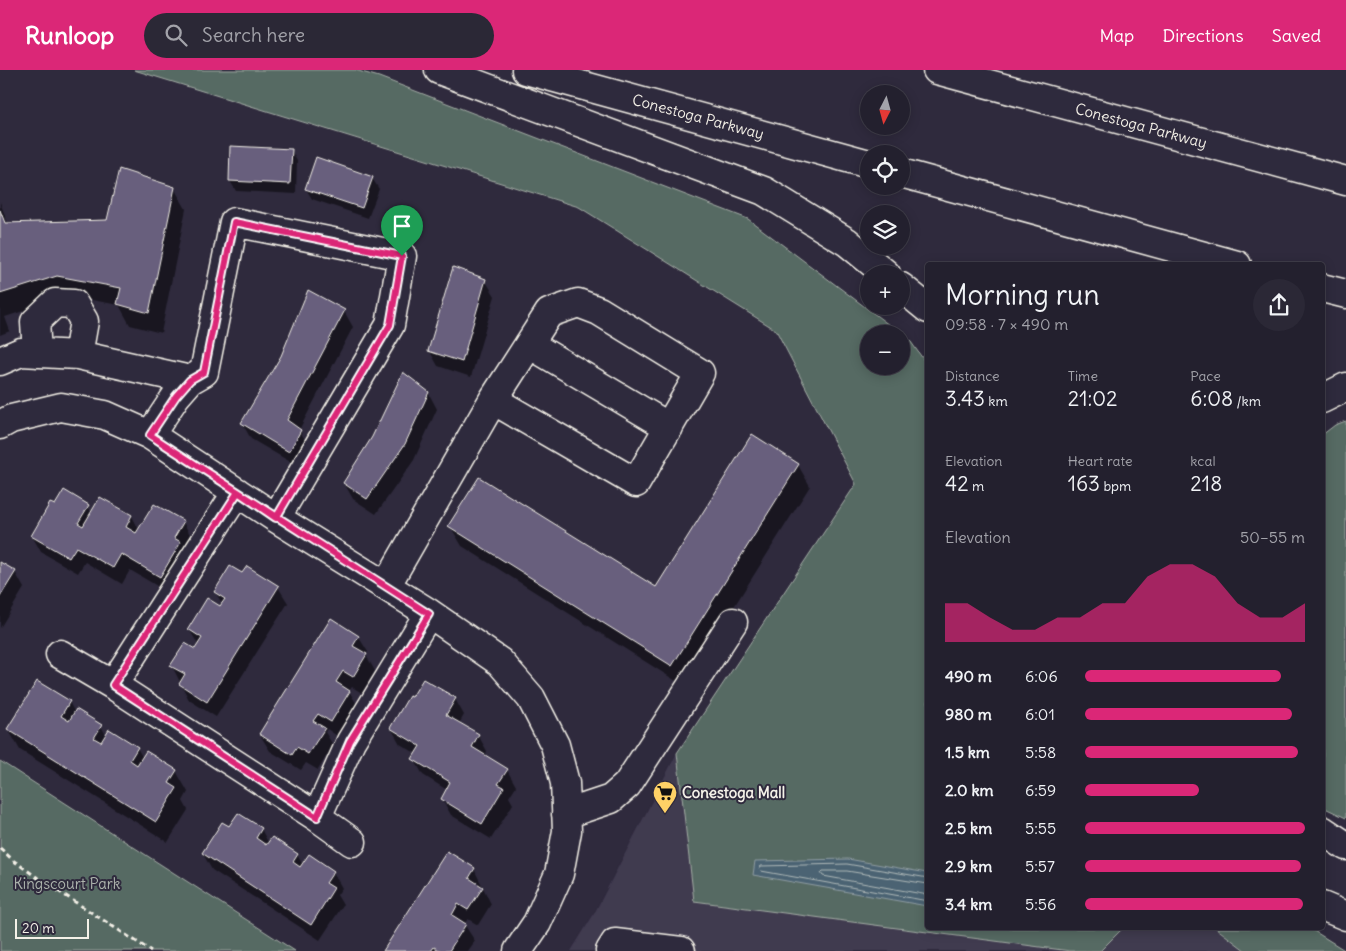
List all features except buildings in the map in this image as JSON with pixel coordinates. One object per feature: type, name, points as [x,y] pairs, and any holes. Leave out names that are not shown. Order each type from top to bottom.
[{"type":"main road","points":[[439,70],[764,191],[847,242],[875,265]]},
{"type":"main road","name":"Conestoga Parkway","points":[[526,70],[860,162]]},
{"type":"main road","name":"Conestoga Parkway","points":[[937,70],[1346,181]]},
{"type":"main road","points":[[910,175],[1227,262]]},
{"type":"main road","points":[[150,435],[176,396],[190,380],[204,372],[234,222],[402,256],[390,325],[276,518]]},
{"type":"main road","points":[[1325,289],[1346,294]]},
{"type":"main road","points":[[910,294],[925,307]]},
{"type":"main road","points":[[37,353],[35,322],[55,303],[74,304],[84,320],[78,355]]},
{"type":"main road","points":[[386,586],[493,400],[549,313],[578,303],[599,310],[700,373],[636,483],[493,400]]},
{"type":"main road","points":[[529,344],[669,427]]},
{"type":"main road","points":[[0,361],[21,352],[78,355],[190,380]]},
{"type":"main road","points":[[1325,398],[1346,387]]},
{"type":"main road","points":[[0,425],[11,419],[61,407],[105,415],[150,435],[276,518],[386,586],[500,662],[532,698],[555,745],[565,784],[567,831],[559,874],[537,923],[518,951]]},
{"type":"main road","points":[[113,685],[238,492]]},
{"type":"main road","points":[[317,817],[350,741],[429,614]]},
{"type":"main road","points":[[566,814],[611,799],[627,785],[733,622]]},
{"type":"main road","points":[[60,654],[113,685],[317,817],[352,842]]},
{"type":"main road","points":[[1325,832],[1346,846]]},
{"type":"main road","points":[[1325,907],[1346,916]]},
{"type":"main road","points":[[610,951],[615,943],[681,951]]},
{"type":"path","points":[[0,848],[14,861],[38,878],[151,951]]},
{"type":"shaded area","name":"Conestoga Mall","points":[[677,753],[694,901],[1070,951],[571,951],[594,914]]},
{"type":"shaded area","points":[[1121,930],[1219,930],[1246,951],[1100,951]]},
{"type":"green space","points":[[134,70],[355,70],[379,77],[748,219],[860,303],[860,315],[876,315],[889,325],[860,325],[860,375],[910,375],[911,342],[925,362],[925,930],[1121,930],[1100,951],[1070,951],[694,901],[677,753],[856,484],[776,330],[579,207]]},
{"type":"green space","points":[[1346,421],[1346,818],[1325,808],[1325,433],[1335,425]]},
{"type":"green space","name":"Kingscourt Park","points":[[0,761],[295,951],[0,951]]},
{"type":"green space","points":[[1219,930],[1312,930],[1346,951],[1246,951]]},
{"type":"water","points":[[848,859],[925,873],[925,906],[753,875],[755,861]]},
{"type":"place","name":"Conestoga Mall","points":[[665,814]]},
{"type":"route","points":[[402,256],[234,222],[204,372],[190,380],[176,396],[150,435],[238,492],[276,518],[429,614],[350,741],[317,817],[113,685],[238,492],[276,518],[390,325],[402,256]]}]
